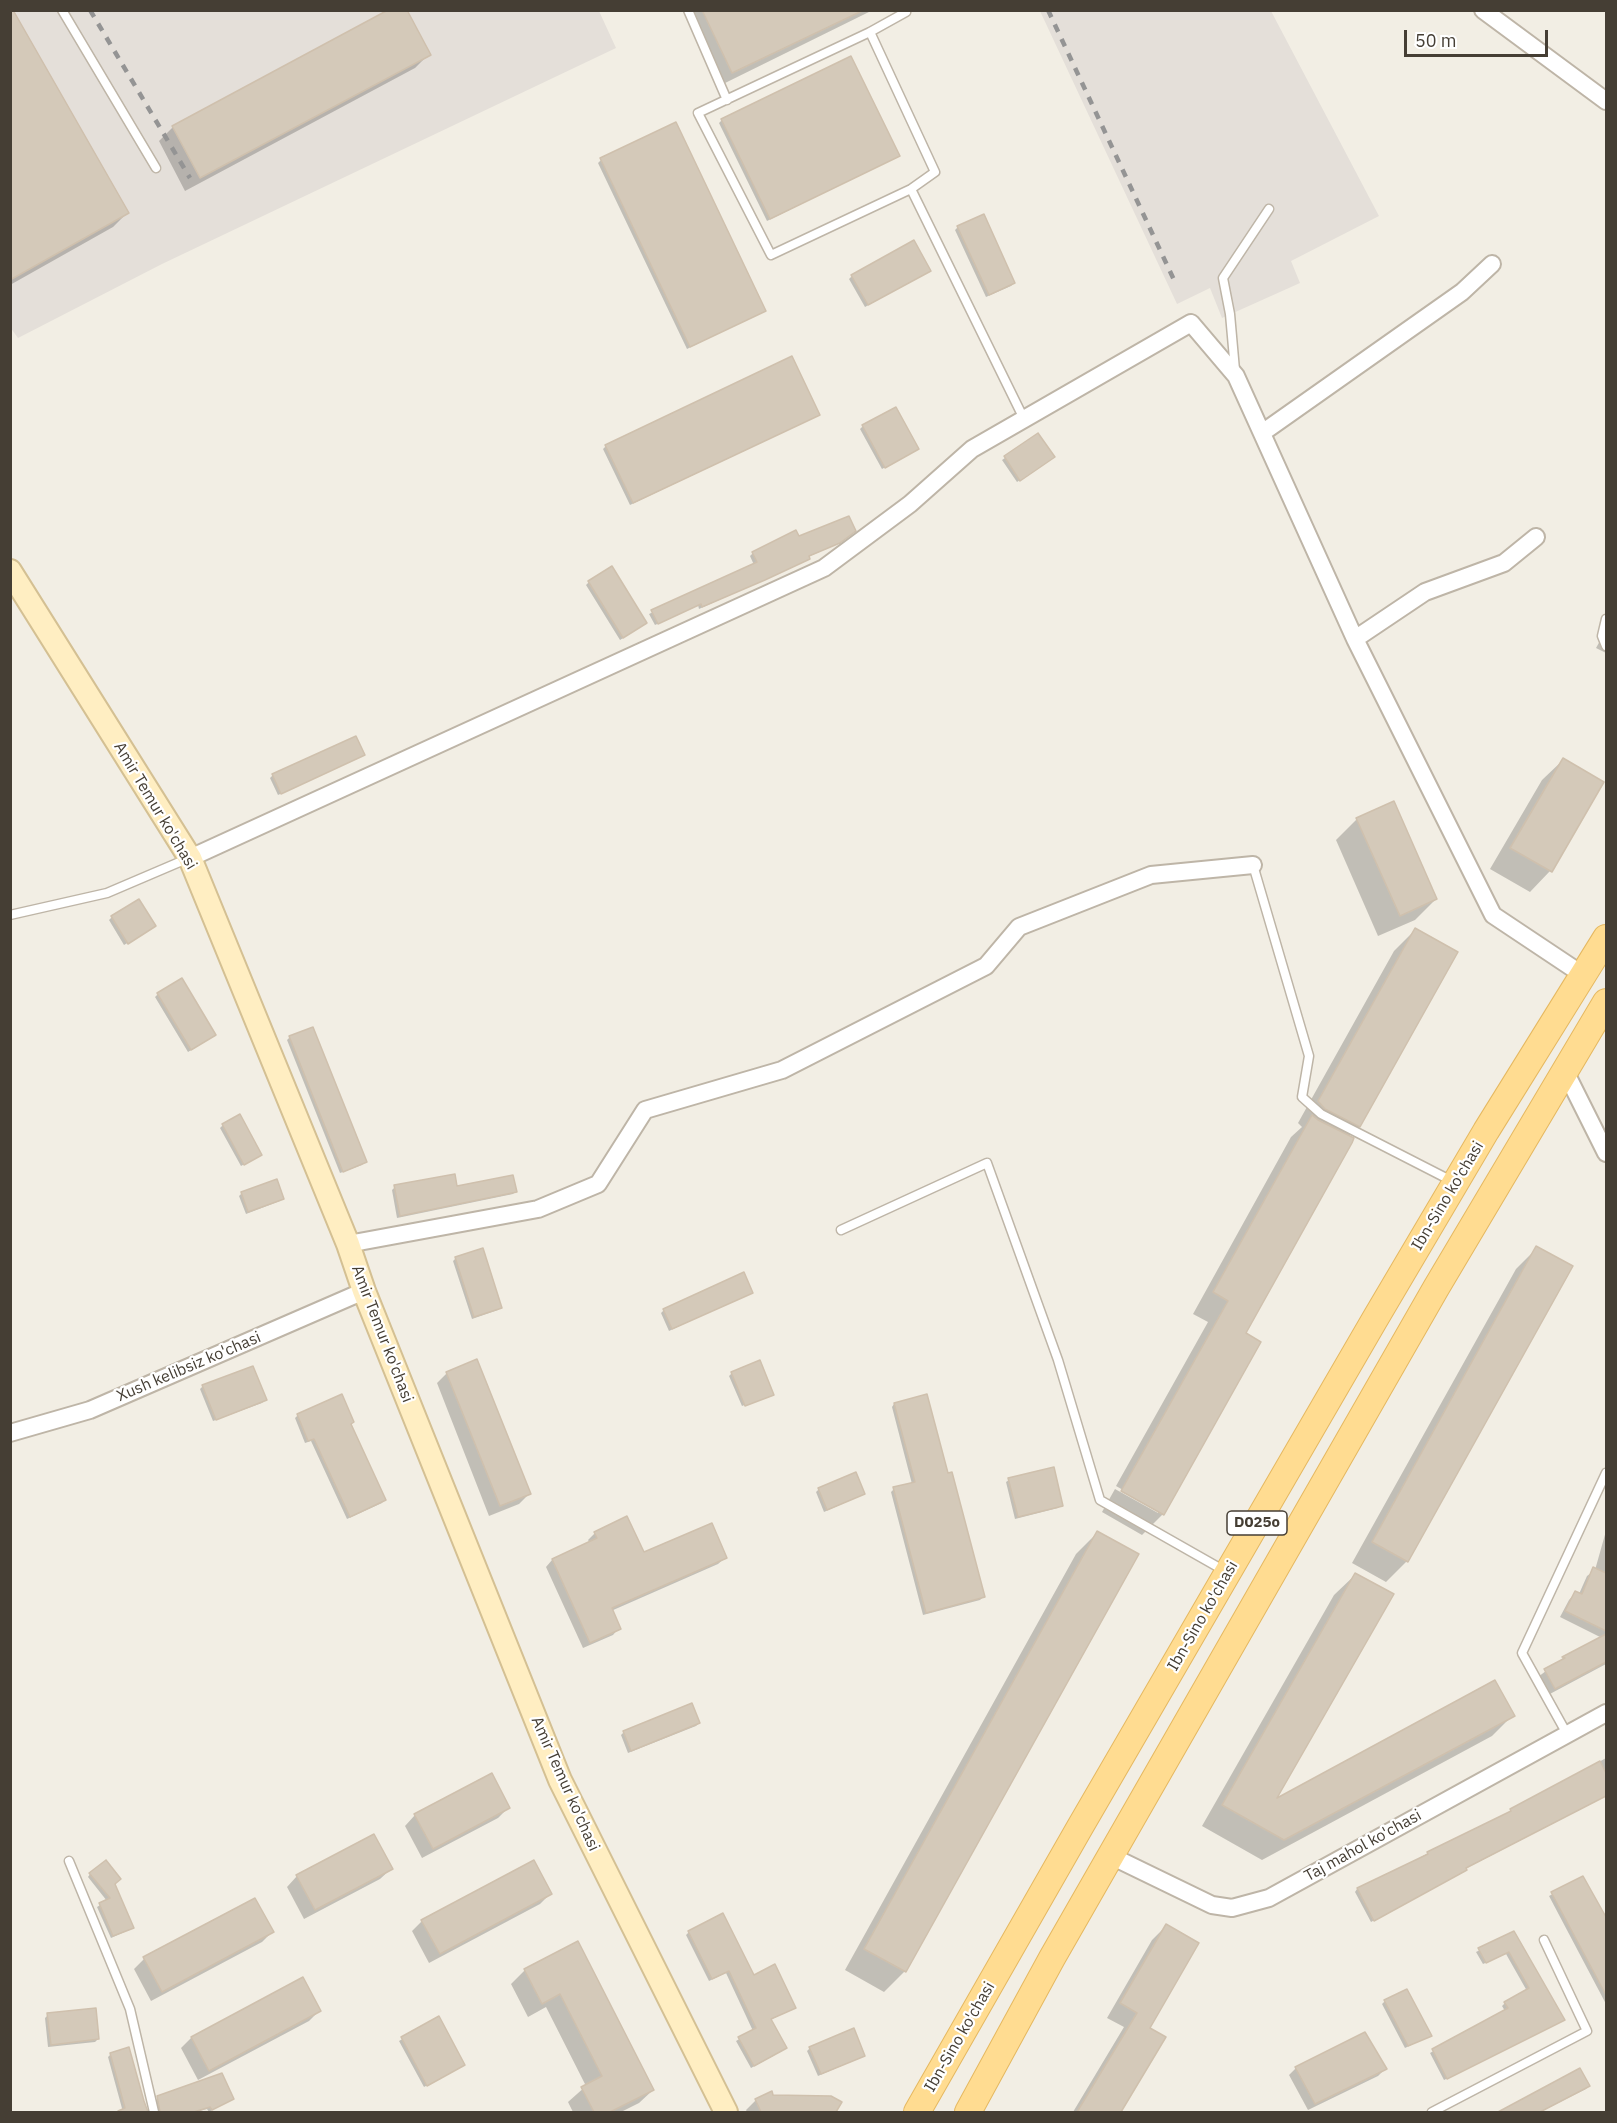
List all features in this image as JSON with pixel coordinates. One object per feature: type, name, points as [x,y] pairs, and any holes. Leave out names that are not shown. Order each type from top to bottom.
[{"type":"main road","name":"Amir Temur ko'chasi","points":[[10,571],[190,858],[348,1244],[364,1291],[560,1780],[726,2112]]},
{"type":"main road","name":"Ibn-Sino ko'chasi","points":[[917,2112],[1456,1183],[1606,938]]},
{"type":"main road","name":"D025o","points":[[968,2112],[1052,1958],[1436,1288],[1606,1002]]},
{"type":"street","points":[[1484,10],[1606,101]]},
{"type":"street","points":[[1262,433],[1462,292],[1492,264]]},
{"type":"street","points":[[190,858],[824,567],[910,504],[972,449],[1191,323],[1236,376],[1355,639],[1493,915],[1582,975]]},
{"type":"street","points":[[1355,639],[1425,592],[1504,563],[1536,537]]},
{"type":"street","points":[[348,1244],[538,1209],[598,1184],[645,1110],[782,1070],[986,966],[1019,927],[1151,875],[1253,865]]},
{"type":"street","points":[[1565,1071],[1606,1153]]},
{"type":"street","name":"Xush kelibsiz ko'chasi","points":[[10,1433],[90,1410],[364,1291]]},
{"type":"street","name":"Taj mahol ko'chasi","points":[[1111,1856],[1212,1905],[1232,1908],[1269,1898],[1606,1713]]},
{"type":"lane","points":[[62,10],[156,168]]},
{"type":"lane","points":[[688,10],[727,100]]},
{"type":"lane","points":[[870,32],[935,172],[911,189],[771,255],[698,113],[870,32],[906,12],[905,10]]},
{"type":"lane","points":[[911,189],[1024,419]]},
{"type":"lane","points":[[1236,376],[1230,314],[1223,278],[1269,209]]},
{"type":"lane","points":[[1606,619],[1602,636],[1606,646]]},
{"type":"lane","points":[[10,915],[107,893],[190,858]]},
{"type":"lane","points":[[1253,865],[1308,1056],[1302,1097],[1321,1114],[1456,1183]]},
{"type":"lane","points":[[841,1230],[987,1163],[1058,1360],[1100,1500],[1228,1573]]},
{"type":"lane","points":[[1567,1734],[1522,1653],[1606,1473]]},
{"type":"lane","points":[[69,1861],[130,2009],[154,2112]]},
{"type":"lane","points":[[1432,2112],[1587,2031],[1544,1940]]},
{"type":"shaded area","points":[[10,11],[599,11],[616,48],[162,264],[18,338],[10,327]]},
{"type":"shaded area","points":[[1040,11],[1271,11],[1379,216],[1291,261],[1300,283],[1222,318],[1210,288],[1177,304]]},
{"type":"building","points":[[10,10],[13,10],[129,213],[10,280]]},
{"type":"building","points":[[388,10],[407,10],[431,55],[200,178],[172,126]]},
{"type":"building","points":[[702,10],[864,10],[732,73]]},
{"type":"building","points":[[851,56],[900,156],[770,219],[721,119]]},
{"type":"building","points":[[676,122],[766,311],[690,347],[600,158]]},
{"type":"building","points":[[984,214],[1015,283],[989,295],[957,226]]},
{"type":"building","points":[[914,240],[931,271],[868,305],[851,275]]},
{"type":"building","points":[[792,356],[820,415],[633,503],[605,445]]},
{"type":"building","points":[[896,407],[919,449],[885,468],[862,425]]},
{"type":"building","points":[[1038,433],[1055,457],[1020,481],[1004,456]]},
{"type":"building","points":[[849,516],[856,531],[840,543],[809,556],[810,559],[765,580],[702,607],[701,604],[658,624],[651,610],[757,562],[752,552],[796,530],[799,536]]},
{"type":"building","points":[[612,566],[647,623],[623,638],[588,581]]},
{"type":"building","points":[[356,736],[365,755],[281,794],[272,774]]},
{"type":"building","points":[[1563,758],[1604,782],[1552,872],[1510,848]]},
{"type":"building","points":[[1394,801],[1437,899],[1400,916],[1356,818]]},
{"type":"building","points":[[139,899],[156,926],[128,944],[111,916]]},
{"type":"building","points":[[1415,928],[1458,952],[1360,1127],[1325,1109],[1318,1101]]},
{"type":"building","points":[[182,978],[216,1035],[191,1050],[157,993]]},
{"type":"building","points":[[313,1027],[367,1162],[343,1172],[289,1036]]},
{"type":"building","points":[[240,1114],[262,1155],[244,1165],[222,1124]]},
{"type":"building","points":[[1312,1115],[1354,1138],[1246,1333],[1261,1342],[1164,1515],[1121,1491],[1228,1301],[1213,1292]]},
{"type":"building","points":[[455,1174],[457,1186],[513,1175],[517,1192],[400,1216],[394,1185]]},
{"type":"building","points":[[277,1179],[284,1199],[248,1212],[241,1192]]},
{"type":"building","points":[[1536,1246],[1573,1266],[1408,1562],[1372,1542]]},
{"type":"building","points":[[483,1248],[502,1308],[474,1317],[455,1257]]},
{"type":"building","points":[[744,1272],[753,1293],[672,1329],[663,1309]]},
{"type":"building","points":[[477,1359],[531,1494],[500,1506],[446,1372]]},
{"type":"building","points":[[760,1360],[774,1395],[745,1406],[731,1372]]},
{"type":"building","points":[[253,1366],[267,1400],[216,1420],[202,1385]]},
{"type":"building","points":[[342,1394],[354,1422],[351,1424],[386,1500],[350,1517],[314,1439],[308,1441],[297,1414]]},
{"type":"building","points":[[927,1394],[948,1473],[952,1472],[985,1597],[926,1613],[893,1487],[915,1482],[894,1403]]},
{"type":"building","points":[[1054,1467],[1063,1506],[1018,1517],[1008,1478]]},
{"type":"building","points":[[856,1472],[865,1494],[827,1510],[818,1488]]},
{"type":"building","points":[[627,1516],[644,1552],[712,1523],[727,1558],[612,1608],[621,1629],[590,1643],[552,1559],[597,1538],[594,1532]]},
{"type":"building","points":[[1097,1531],[1139,1554],[906,1972],[864,1949]]},
{"type":"building","points":[[1593,1567],[1606,1573],[1606,1631],[1565,1611],[1575,1591],[1582,1594]]},
{"type":"building","points":[[1355,1573],[1394,1594],[1277,1798],[1495,1680],[1515,1716],[1284,1840],[1222,1805]]},
{"type":"building","points":[[1606,1634],[1606,1662],[1555,1689],[1544,1669]]},
{"type":"building","points":[[692,1703],[700,1723],[631,1751],[623,1731]]},
{"type":"building","points":[[1600,1761],[1606,1773],[1606,1796],[1466,1868],[1467,1870],[1374,1921],[1357,1888],[1511,1811],[1510,1809]]},
{"type":"building","points":[[492,1773],[510,1808],[433,1849],[414,1814]]},
{"type":"building","points":[[374,1834],[393,1869],[315,1910],[296,1875]]},
{"type":"building","points":[[106,1860],[121,1879],[115,1884],[134,1928],[113,1936],[99,1903],[110,1898],[89,1873]]},
{"type":"building","points":[[534,1860],[552,1894],[440,1954],[421,1920]]},
{"type":"building","points":[[1583,1876],[1606,1917],[1606,1995],[1551,1892]]},
{"type":"building","points":[[255,1898],[274,1932],[162,1992],[143,1957]]},
{"type":"building","points":[[723,1913],[754,1975],[775,1964],[796,2008],[771,2019],[787,2048],[754,2066],[738,2037],[756,2028],[729,1971],[712,1979],[688,1931]]},
{"type":"building","points":[[1166,1924],[1199,1943],[1150,2028],[1166,2037],[1121,2112],[1077,2112],[1137,2013],[1120,2003]]},
{"type":"building","points":[[1514,1931],[1565,2020],[1447,2079],[1432,2049],[1508,2008],[1504,2002],[1529,1988],[1509,1952],[1486,1963],[1478,1948]]},
{"type":"building","points":[[578,1941],[654,2090],[610,2112],[594,2112],[581,2087],[602,2076],[560,1994],[542,2004],[524,1969]]},
{"type":"building","points":[[303,1977],[321,2011],[209,2071],[191,2037]]},
{"type":"building","points":[[1407,1989],[1432,2036],[1408,2046],[1384,2000]]},
{"type":"building","points":[[96,2008],[99,2039],[51,2045],[47,2013]]},
{"type":"building","points":[[439,2016],[465,2065],[427,2086],[401,2037]]},
{"type":"building","points":[[854,2028],[865,2056],[821,2074],[809,2047]]},
{"type":"building","points":[[1365,2032],[1387,2069],[1315,2104],[1295,2067]]},
{"type":"building","points":[[129,2047],[148,2112],[118,2112],[125,2108],[110,2053]]},
{"type":"building","points":[[1580,2068],[1590,2086],[1540,2112],[1498,2112]]},
{"type":"building","points":[[222,2073],[234,2099],[212,2110],[210,2107],[194,2112],[160,2112],[157,2096]]},
{"type":"building","points":[[772,2091],[773,2095],[831,2096],[842,2102],[836,2112],[761,2112],[755,2099]]},
{"type":"railway","points":[[90,10],[190,178]]},
{"type":"railway","points":[[1048,10],[1175,282]]}]
